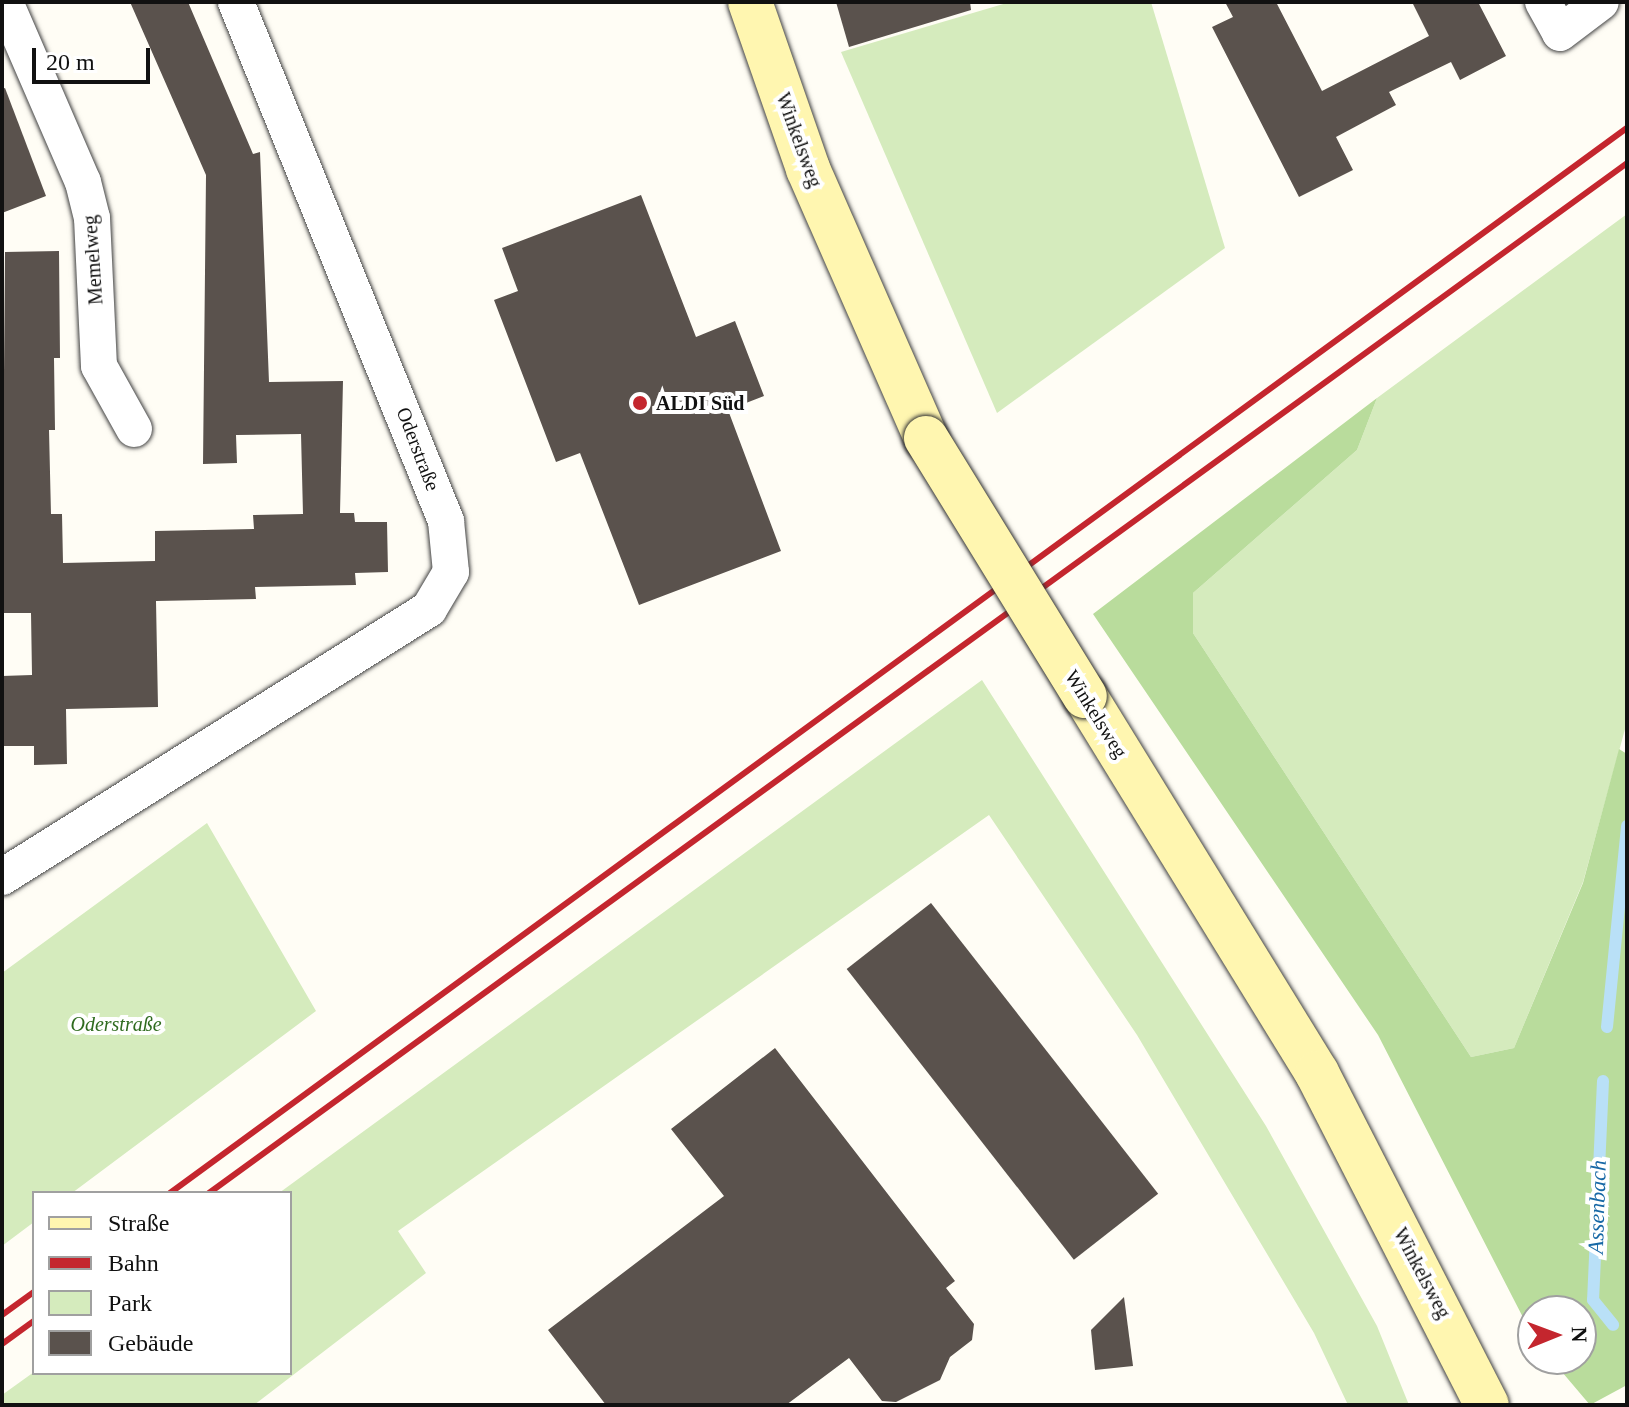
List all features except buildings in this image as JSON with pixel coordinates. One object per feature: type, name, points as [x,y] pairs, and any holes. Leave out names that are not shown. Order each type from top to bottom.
[{"type":"main road","name":"Winkelsweg","points":[[750,2],[808,169],[926,438],[1317,1073],[1487,1405]]},
{"type":"street","name":"Memelweg","points":[[5,2],[83,182],[92,218],[99,366],[134,429]]},
{"type":"street","name":"Oderstraße","points":[[2,877],[429,609],[451,572],[446,521],[236,2]]},
{"type":"street","points":[[1543,2],[1560,33],[1601,2]]},
{"type":"green space","points":[[1010,2],[1151,2],[1225,248],[997,413],[841,52]]},
{"type":"green space","points":[[1627,214],[1627,722],[1583,882],[1514,1048],[1471,1057],[1193,633],[1193,593],[1357,450],[1377,398]]},
{"type":"green space","points":[[1377,398],[1357,450],[1193,593],[1193,633],[1471,1057],[1514,1048],[1583,883],[1619,749],[1627,754],[1627,1385],[1590,1405],[1565,1375],[1597,1375],[1597,1295],[1517,1295],[1517,1306],[1378,1035],[1093,614]]},
{"type":"green space","points":[[982,680],[1266,1126],[1377,1326],[1409,1405],[1348,1405],[1314,1333],[1137,1035],[989,815],[398,1231],[426,1273],[254,1405],[2,1405],[2,1395],[32,1373],[292,1375],[292,1191],[282,1191]]},
{"type":"green space","name":"Oderstraße","points":[[207,823],[316,1011],[75,1191],[32,1191],[32,1224],[2,1246],[2,973]]},
{"type":"waterway","name":"Assenbach","points":[[1607,1027],[1627,826]]},
{"type":"waterway","name":"Assenbach","points":[[1603,1081],[1593,1300],[1613,1325]]},
{"type":"railway","points":[[173,1191],[1627,128]]},
{"type":"railway","points":[[212,1191],[1627,163]]},
{"type":"railway","points":[[2,1315],[32,1293]]},
{"type":"railway","points":[[2,1344],[32,1322]]},
{"type":"place","name":"ALDI Süd","points":[[640,403]]}]
